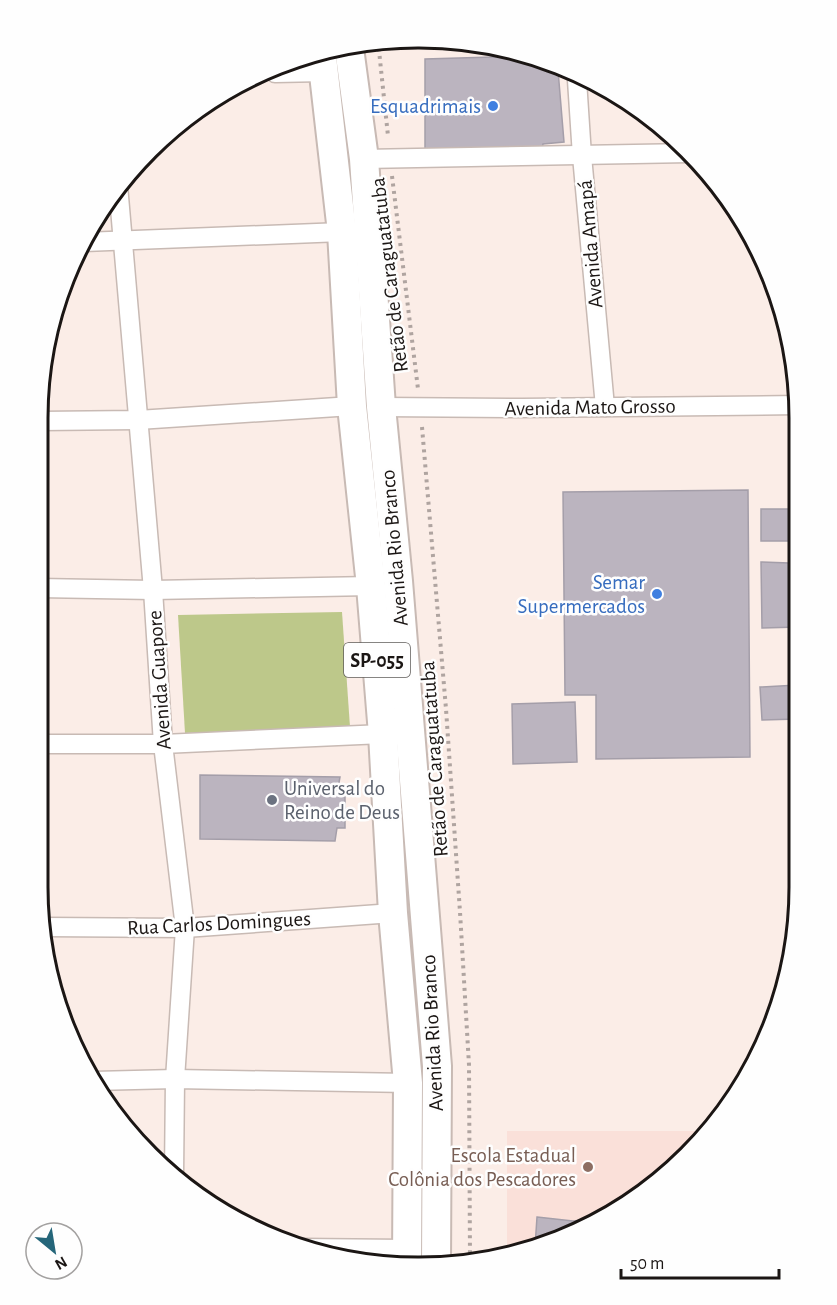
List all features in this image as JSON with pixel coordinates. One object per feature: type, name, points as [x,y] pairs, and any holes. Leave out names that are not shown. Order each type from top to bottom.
[{"type":"main road","name":"Avenida Rio Branco","points":[[351,54],[377,159],[381,407],[399,593],[437,1066],[436,1256]]},
{"type":"main road","name":"Avenida Rio Branco","points":[[323,64],[342,232],[351,406],[371,586],[383,734],[393,913],[408,1083],[407,1257]]},
{"type":"street","points":[[296,69],[323,64]]},
{"type":"street","name":"Avenida Amapá","points":[[577,84],[605,407]]},
{"type":"street","points":[[377,159],[676,153]]},
{"type":"street","name":"Avenida Guapore","points":[[119,200],[153,590],[163,744],[185,928],[175,1079],[174,1165]]},
{"type":"street","points":[[93,242],[342,232]]},
{"type":"street","name":"Avenida Mato Grosso","points":[[381,407],[788,405]]},
{"type":"street","points":[[48,421],[138,420],[351,406]]},
{"type":"street","points":[[48,588],[153,590],[371,586]]},
{"type":"street","points":[[48,744],[163,744],[383,734]]},
{"type":"street","name":"Rua Carlos Domingues","points":[[50,927],[185,928],[393,913]]},
{"type":"street","points":[[104,1082],[175,1079],[408,1083]]},
{"type":"street","points":[[369,1254],[396,1256]]},
{"type":"path","name":"Retão de Caraguatatuba","points":[[378,50],[377,159],[420,407],[445,698],[469,1065],[470,1254]]},
{"type":"shaded area","name":"Escola Estadual Colônia dos Pescadores","points":[[507,1131],[697,1131],[663,1165],[624,1195],[560,1229],[507,1246]]},
{"type":"green space","points":[[342,612],[350,727],[185,733],[178,615]]},
{"type":"building","name":"Esquadrimais","points":[[498,57],[558,75],[564,142],[543,144],[542,150],[425,152],[425,59]]},
{"type":"building","name":"Semar Supermercados","points":[[748,490],[750,757],[596,759],[596,695],[565,695],[563,492]]},
{"type":"building","points":[[761,509],[789,509],[789,541],[761,541]]},
{"type":"building","points":[[761,562],[789,563],[789,627],[762,628]]},
{"type":"building","points":[[789,685],[789,719],[762,720],[760,687]]},
{"type":"building","points":[[575,702],[577,762],[513,764],[512,704]]},
{"type":"building","name":"Universal do Reino de Deus","points":[[200,775],[340,777],[338,788],[345,790],[345,828],[337,828],[335,841],[200,839]]},
{"type":"building","points":[[537,1217],[579,1220],[560,1229],[536,1238]]},
{"type":"place","name":"Esquadrimais","points":[[493,106]]},
{"type":"place","name":"Semar Supermercados","points":[[657,594]]},
{"type":"place","name":"Universal do Reino de Deus","points":[[272,800]]},
{"type":"place","name":"Escola Estadual Colônia dos Pescadores","points":[[588,1167]]}]
